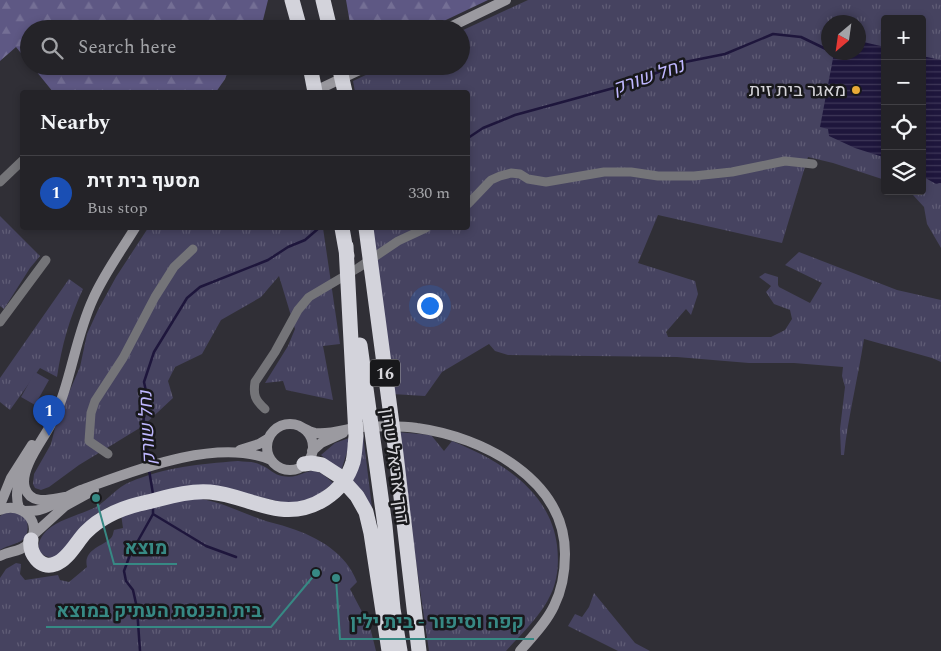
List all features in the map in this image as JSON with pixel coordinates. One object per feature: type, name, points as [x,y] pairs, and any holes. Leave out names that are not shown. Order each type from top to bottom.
[{"type":"highway","points":[[292,0],[298,20]]},
{"type":"highway","points":[[323,0],[328,20]]},
{"type":"highway","points":[[311,75],[314,90]]},
{"type":"highway","points":[[341,75],[345,90]]},
{"type":"highway","name":"דרך אריאל שרון","points":[[342,230],[385,526],[393,609],[400,651]]},
{"type":"highway","name":"דרך אריאל שרון","points":[[366,230],[418,651]]},
{"type":"highway","points":[[32,537],[30,548],[36,559],[44,564],[54,565],[62,560],[97,522],[112,513],[163,498],[186,493],[209,492],[289,510],[307,507],[329,497],[341,485],[350,471],[355,451],[356,418],[349,333],[346,246]]},
{"type":"highway","points":[[304,464],[322,465],[339,476],[357,496],[366,512],[371,532],[389,651]]},
{"type":"main road","points":[[465,20],[506,0]]},
{"type":"main road","points":[[318,90],[349,75]]},
{"type":"main road","points":[[65,497],[40,501],[27,492],[24,477],[56,414],[83,324],[93,299],[134,230]]},
{"type":"main road","points":[[0,505],[10,478],[44,424],[69,374]]},
{"type":"main road","points":[[232,453],[259,444],[269,438],[275,430],[284,425],[291,424],[316,433],[379,426],[418,428],[472,442],[524,472],[550,500],[559,518],[564,541],[565,561],[562,581],[551,613],[520,651]]},
{"type":"main road","points":[[301,427],[310,436],[312,451]]},
{"type":"main road","points":[[0,510],[12,507],[23,510],[40,510],[65,497],[163,462],[206,454],[255,454],[271,460],[285,469],[294,469],[304,464],[316,447],[329,439],[360,427]]},
{"type":"main road","points":[[269,438],[267,450],[271,460]]},
{"type":"main road","points":[[32,537],[33,523],[30,517],[19,508],[17,486],[22,472],[34,455]]},
{"type":"main road","points":[[0,556],[21,549],[65,506],[109,481]]},
{"type":"street","points":[[470,202],[490,180],[511,173],[520,174],[528,179],[546,182],[604,172],[631,172],[658,176],[694,176],[732,172],[785,161],[813,164]]},
{"type":"street","points":[[0,182],[20,163]]},
{"type":"street","points":[[265,409],[256,401],[254,396],[255,382],[303,303],[315,293],[358,268],[398,241],[422,230]]},
{"type":"street","points":[[108,454],[89,441],[91,413],[95,401],[124,358],[155,297],[174,267],[193,249]]},
{"type":"street","points":[[0,322],[46,260]]},
{"type":"green space","points":[[0,0],[268,0],[263,20],[20,20],[20,52],[16,47],[0,61]]},
{"type":"green space","points":[[346,0],[488,0],[446,20],[349,20]]},
{"type":"green space","points":[[528,0],[941,0],[941,248],[927,224],[924,207],[913,195],[926,195],[926,15],[881,15],[881,179],[808,157],[782,243],[658,215],[638,263],[695,281],[698,294],[691,315],[686,309],[666,332],[668,337],[771,337],[785,330],[792,319],[790,310],[774,304],[766,292],[771,286],[759,277],[765,273],[778,277],[779,287],[810,303],[822,283],[785,265],[799,252],[897,290],[941,300],[941,362],[864,339],[844,455],[841,455],[840,429],[845,387],[842,376],[843,367],[794,363],[749,363],[677,357],[508,355],[495,351],[489,344],[442,372],[425,396],[392,394],[371,230],[470,230],[470,90],[355,90],[353,81],[366,75],[470,75],[470,27]]},
{"type":"green space","points":[[39,75],[227,75],[217,90],[51,90]]},
{"type":"green space","points":[[0,216],[40,256],[30,268],[4,309],[0,306]]},
{"type":"green space","points":[[147,230],[323,230],[340,344],[323,346],[333,400],[286,390],[283,381],[265,383],[288,346],[295,329],[279,276],[261,297],[221,320],[202,354],[175,367],[168,381],[173,398],[143,426],[79,465],[49,487],[41,490],[35,488],[33,484],[34,474],[51,444],[57,420],[80,367],[87,334],[116,277]]},
{"type":"green space","points":[[69,279],[83,289],[67,332],[57,377],[40,368],[10,410],[0,402],[0,378]]},
{"type":"green space","points":[[35,372],[49,380],[35,405],[21,397]]},
{"type":"green space","points":[[397,432],[431,435],[444,451],[452,441],[470,449],[504,468],[520,480],[544,508],[552,526],[557,545],[557,576],[551,594],[542,610],[506,651],[429,651]]},
{"type":"green space","points":[[363,434],[374,524],[365,499],[350,477]]},
{"type":"green space","points":[[349,438],[348,449],[341,471],[321,455],[335,443]]},
{"type":"green space","points":[[238,461],[252,462],[264,466],[282,476],[290,477],[312,471],[318,472],[333,483],[317,496],[295,503],[281,502],[223,488],[143,496],[108,507],[96,514],[59,555],[54,558],[47,557],[39,550],[42,536],[51,527],[96,507],[130,482],[170,470],[196,465]]},
{"type":"green space","points":[[194,498],[219,503],[282,525],[311,536],[330,548],[346,563],[357,582],[350,589],[370,627],[376,651],[0,651],[0,578],[6,569],[16,563],[21,564],[20,574],[25,580],[58,575],[60,580],[69,582],[87,567],[86,561],[90,553],[111,538],[114,530],[123,528],[121,514]]},
{"type":"green space","points":[[17,512],[27,520],[27,534],[21,541],[0,550],[0,516],[4,513]]},
{"type":"green space","points":[[594,593],[635,643],[650,651],[618,651],[568,626],[575,614],[582,617],[589,607]]},
{"type":"shaded area","name":"מאגר בית זית","points":[[866,43],[881,46],[881,156],[855,148],[829,136],[828,129],[820,127],[833,60],[866,60]]},
{"type":"shaded area","points":[[926,57],[941,60],[941,183],[936,184],[926,178]]},
{"type":"waterway","name":"נחל שורק","points":[[470,137],[483,128],[515,115],[632,83],[680,63],[725,54],[773,34],[801,37],[821,47]]},
{"type":"waterway","name":"נחל שורק","points":[[149,465],[147,446],[143,439],[147,396],[144,382],[154,352],[187,298],[200,287],[268,260],[288,247],[305,240],[317,230]]},
{"type":"waterway","name":"נחל שורק","points":[[149,470],[153,494]]},
{"type":"waterway","name":"נחל שורק","points":[[140,651],[137,608],[133,590],[126,581],[124,571],[130,555],[153,514],[153,507]]},
{"type":"waterway","points":[[153,514],[206,546],[236,557]]},
{"type":"place","name":"מאגר בית זית","points":[[856,90]]},
{"type":"place","name":"מסעף בית זית","points":[[49,436]]},
{"type":"place","name":"מוצא","points":[[96,498]]},
{"type":"place","name":"בית הכנסת העתיק במוצא","points":[[316,573]]},
{"type":"place","name":"קפה וסיפור - בית ילין","points":[[336,578]]}]
